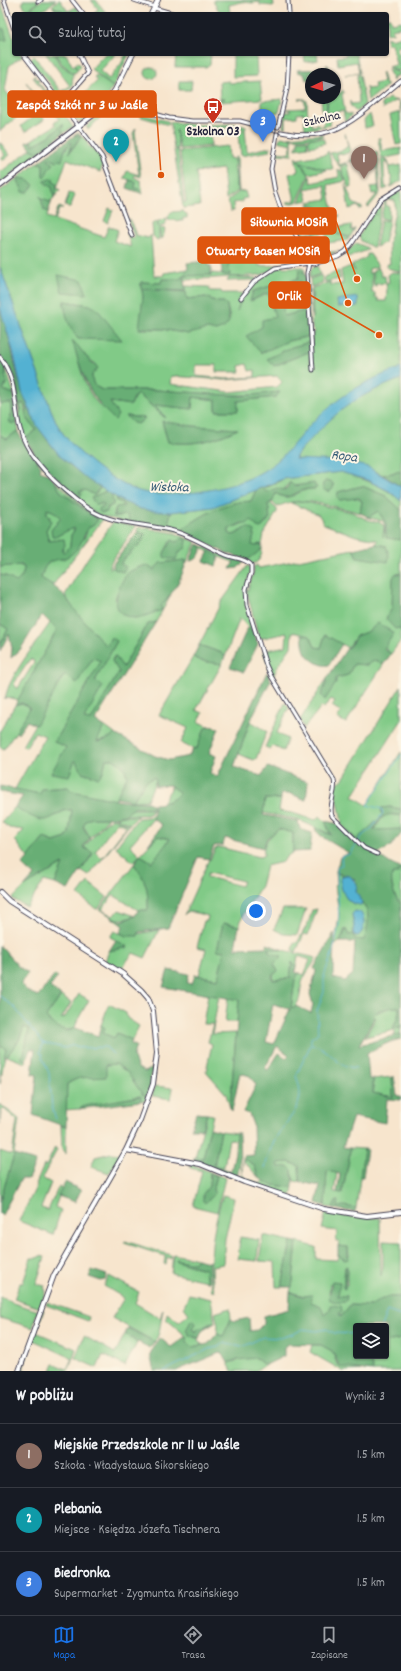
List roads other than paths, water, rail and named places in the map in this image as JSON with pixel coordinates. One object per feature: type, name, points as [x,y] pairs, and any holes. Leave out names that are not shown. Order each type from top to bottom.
[{"type":"street","points":[[4,0],[12,23]]},
{"type":"street","points":[[72,0],[81,12]]},
{"type":"street","points":[[134,0],[169,12]]},
{"type":"street","points":[[153,12],[158,0]]},
{"type":"street","points":[[288,0],[289,12]]},
{"type":"street","points":[[25,56],[104,159],[132,236]]},
{"type":"street","points":[[61,104],[88,73],[80,56]]},
{"type":"street","points":[[2,185],[99,111],[111,97],[132,56]]},
{"type":"street","points":[[274,130],[278,127],[287,89],[289,56]]},
{"type":"street","name":"Szkolna","points":[[281,132],[301,135],[341,128],[357,118],[401,81]]},
{"type":"street","points":[[111,97],[137,109],[169,118],[192,121],[241,121],[274,130],[277,134],[271,163],[271,177],[281,210],[295,233],[309,263],[307,273],[313,370]]},
{"type":"street","points":[[277,134],[281,132],[278,127]]},
{"type":"street","points":[[242,298],[254,282],[275,268],[323,262],[346,251],[380,200],[401,188]]},
{"type":"street","points":[[0,358],[12,378],[15,391],[18,423],[24,441],[39,463],[76,500],[99,516],[113,521],[179,533],[225,555],[246,561],[251,565],[251,573],[246,589],[247,605],[270,676],[333,779],[335,785],[331,809],[332,816],[360,843],[377,854]]},
{"type":"street","points":[[0,892],[9,901],[122,974],[141,990],[152,1006],[155,1019],[157,1053],[153,1084],[148,1100],[126,1150],[54,1275],[19,1371]]},
{"type":"street","points":[[126,1150],[200,1164],[244,1182],[324,1209],[367,1216],[401,1212]]},
{"type":"water","points":[[0,267],[51,410],[59,427],[66,438],[85,457],[109,476],[133,489],[151,494],[192,493],[233,484],[247,479],[274,464],[286,453],[312,423],[342,397],[364,383],[401,368],[401,379],[374,390],[343,409],[303,447],[295,459],[342,461],[368,467],[401,487],[401,501],[389,491],[367,480],[341,472],[283,479],[213,507],[171,512],[141,509],[124,502],[88,480],[60,456],[37,426],[22,392],[13,351],[0,308]]},
{"type":"water","points":[[358,297],[358,306],[338,307],[337,300]]},
{"type":"water","points":[[345,875],[350,876],[357,884],[356,892],[362,902],[361,905],[348,900],[346,897],[340,880],[341,877]]},
{"type":"water","points":[[355,911],[362,914],[364,921],[362,931],[358,936],[354,935],[353,932],[354,925],[352,914]]},
{"type":"waterway","points":[[265,1168],[274,1141],[295,1111],[298,1104],[300,1096],[296,1076],[311,1044],[311,1038],[318,1033],[317,1011],[324,992],[324,976],[333,951],[339,924],[337,868],[342,865],[341,857],[350,854],[362,836],[372,828],[383,813],[382,809],[367,805],[401,755]]},
{"type":"waterway","points":[[0,996],[14,1007],[43,1043],[65,1048],[73,1045],[82,1048],[106,1047],[113,1054]]},
{"type":"waterway","points":[[43,1043],[40,1053],[43,1054],[42,1057],[49,1073],[52,1107],[56,1119]]},
{"type":"waterway","points":[[311,1044],[325,1050],[342,1064],[348,1067],[356,1068]]},
{"type":"waterway","points":[[382,1323],[387,1311],[401,1316]]},
{"type":"waterway","points":[[164,1371],[209,1349],[218,1347],[223,1343],[242,1347],[263,1337],[280,1338],[303,1329],[316,1331],[327,1329],[334,1333],[353,1334]]},
{"type":"place","name":"Szkolna 03","points":[[213,124]]},
{"type":"place","name":"Biedronka","points":[[263,142]]},
{"type":"place","name":"Plebania","points":[[116,162]]},
{"type":"place","name":"Zespół Szkół nr 3 w Jaśle","points":[[161,175]]},
{"type":"place","name":"Miejskie Przedszkole nr 11 w Jaśle","points":[[364,179]]},
{"type":"place","name":"Siłownia MOSiR","points":[[357,279]]},
{"type":"place","name":"Otwarty Basen MOSiR","points":[[348,303]]},
{"type":"place","name":"Orlik","points":[[379,335]]},
{"type":"water label","name":"Ropa","points":[[344,457]]},
{"type":"water label","name":"Wisłoka","points":[[169,488]]}]
